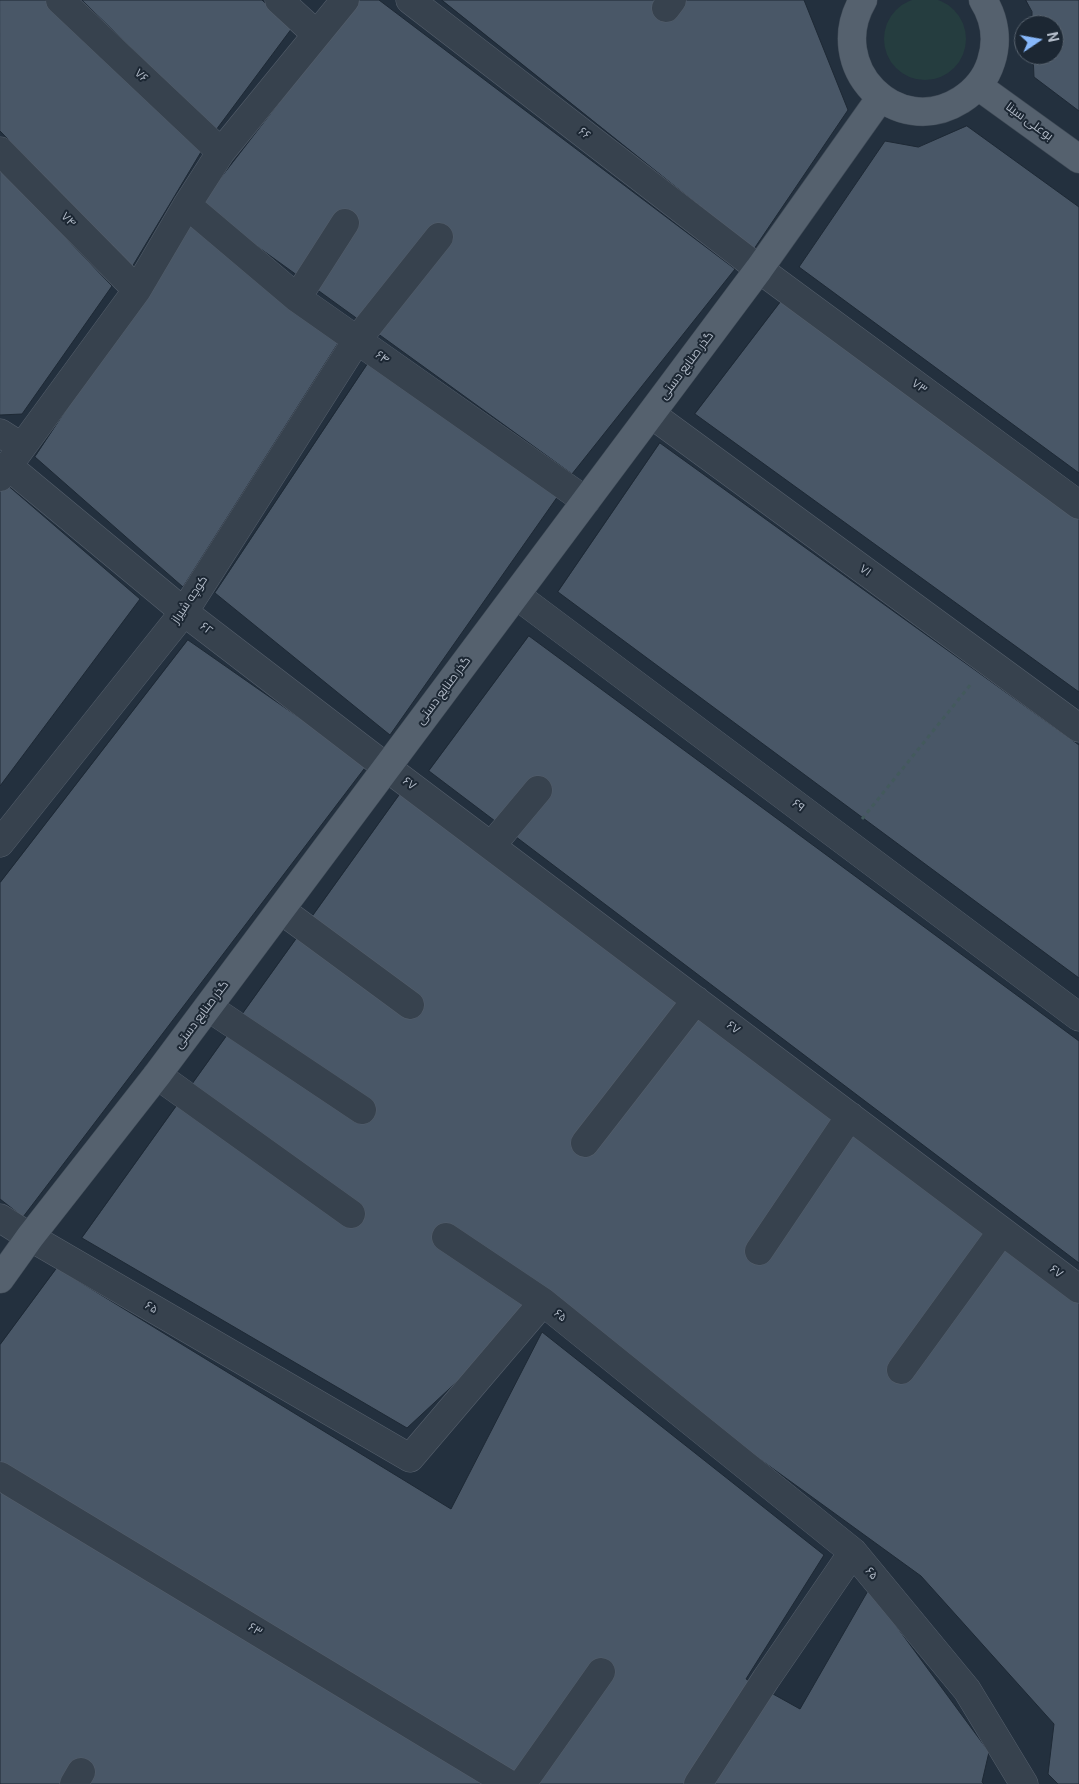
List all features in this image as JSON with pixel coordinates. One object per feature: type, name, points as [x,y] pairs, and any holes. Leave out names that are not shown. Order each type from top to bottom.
[{"type":"main road","points":[[863,0],[853,24],[852,50],[860,73],[867,84],[881,97],[897,106],[926,112],[955,104],[968,96],[978,86],[989,69],[994,50],[994,25],[983,0]]},
{"type":"main road","name":"بوعلی سینا","points":[[978,86],[1079,159]]},
{"type":"main road","name":"گذر صنایع دستی","points":[[0,1279],[30,1237],[157,1075],[651,414],[759,269],[881,97]]},
{"type":"street","name":"۷۶","points":[[60,0],[221,152]]},
{"type":"street","points":[[279,0],[316,34]]},
{"type":"street","points":[[8,456],[137,290],[221,152],[345,0]]},
{"type":"street","name":"۶۶","points":[[410,0],[759,269]]},
{"type":"street","name":"۷۴","points":[[0,151],[137,290]]},
{"type":"street","name":"۶۴","points":[[187,205],[297,298],[586,501]]},
{"type":"street","points":[[297,298],[345,223]]},
{"type":"street","name":"کوچه شیراز","points":[[0,843],[184,612],[357,340],[439,236]]},
{"type":"street","name":"۷۳","points":[[759,269],[1079,505]]},
{"type":"street","name":"۷۱","points":[[651,414],[1079,728]]},
{"type":"street","name":"۶۲","points":[[8,456],[184,612],[386,767]]},
{"type":"street","name":"۶۹","points":[[516,595],[1079,1017]]},
{"type":"street","name":"۶۷","points":[[386,767],[1079,1289]]},
{"type":"street","points":[[492,845],[538,790]]},
{"type":"street","points":[[281,910],[410,1005]]},
{"type":"street","points":[[585,1143],[696,1000]]},
{"type":"street","points":[[208,1007],[362,1110]]},
{"type":"street","points":[[157,1075],[351,1214]]},
{"type":"street","points":[[760,1251],[850,1116]]},
{"type":"street","points":[[0,1218],[30,1237]]},
{"type":"street","points":[[901,1370],[1002,1231]]},
{"type":"street","name":"۶۵","points":[[30,1237],[410,1458],[543,1302],[853,1552],[967,1690],[1024,1784]]},
{"type":"street","points":[[446,1237],[543,1302]]},
{"type":"street","name":"۶۳","points":[[0,1476],[509,1784]]},
{"type":"street","points":[[698,1784],[766,1679],[853,1552]]},
{"type":"street","points":[[522,1784],[602,1672]]},
{"type":"path","points":[[844,841],[989,662]]},
{"type":"green space","points":[[925,-2],[941,1],[954,10],[963,23],[966,39],[963,55],[954,68],[941,77],[925,80],[909,77],[896,68],[887,55],[884,39],[887,23],[896,10],[909,1]]},
{"type":"building","points":[[0,0],[45,0],[201,152],[132,267],[0,131]]},
{"type":"building","points":[[82,0],[262,0],[292,28],[216,130]]},
{"type":"building","points":[[359,0],[379,0],[735,269],[572,474],[200,205]]},
{"type":"building","points":[[442,0],[804,0],[848,110],[754,249]]},
{"type":"building","points":[[1026,0],[1079,0],[1079,111],[1034,77],[1033,65],[1064,65],[1064,15],[1032,15]]},
{"type":"building","points":[[967,126],[1079,207],[1079,473],[799,267],[885,141],[918,147]]},
{"type":"building","points":[[0,169],[112,286],[22,414],[0,415]]},
{"type":"building","points":[[193,220],[340,340],[183,587],[35,457]]},
{"type":"building","points":[[789,291],[1079,510],[1079,692],[695,414]]},
{"type":"building","points":[[369,362],[558,496],[390,735],[215,593]]},
{"type":"building","points":[[660,443],[1079,745],[1079,978],[558,592]]},
{"type":"building","points":[[5,483],[140,599],[0,786],[0,490]]},
{"type":"building","points":[[529,636],[1079,1041],[1079,1263],[429,771]]},
{"type":"building","points":[[188,640],[367,765],[23,1217],[0,1199],[0,883]]},
{"type":"building","points":[[408,783],[1079,1290],[1079,1784],[1058,1784],[1048,1774],[1054,1724],[921,1576],[543,1302],[407,1428],[82,1238]]},
{"type":"building","points":[[57,1268],[451,1509],[542,1332],[824,1555],[746,1679],[800,1709],[869,1589],[989,1752],[982,1782],[984,1784],[0,1784],[0,1345]]}]
